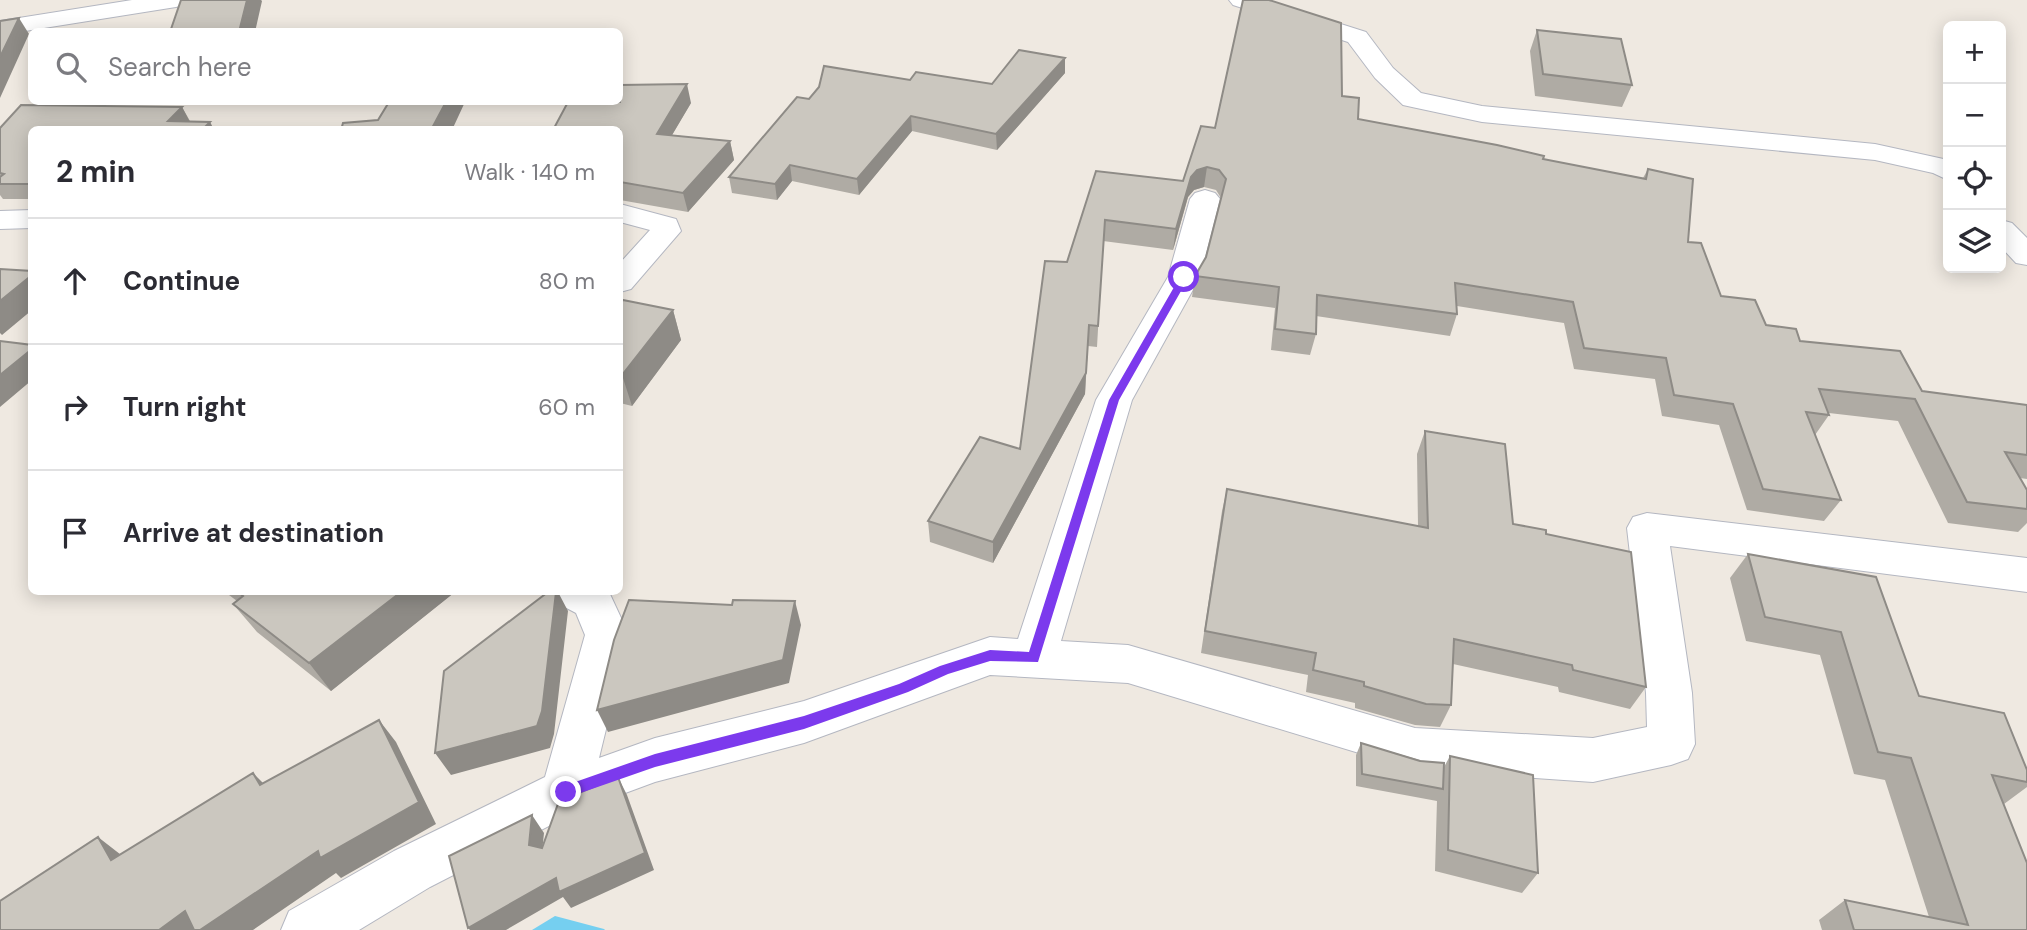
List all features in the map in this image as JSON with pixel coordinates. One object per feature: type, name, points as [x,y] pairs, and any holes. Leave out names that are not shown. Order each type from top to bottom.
[{"type":"street","points":[[0,28],[176,0]]},
{"type":"street","points":[[1241,0],[1357,37],[1384,73],[1412,99],[1482,114],[1875,152],[1943,168]]},
{"type":"street","points":[[1034,658],[1114,400],[1184,277],[1205,199]]},
{"type":"street","points":[[623,214],[665,225],[666,231],[623,279]]},
{"type":"street","points":[[0,220],[28,219]]},
{"type":"street","points":[[2006,234],[2027,256]]},
{"type":"street","points":[[308,930],[412,869],[566,792],[655,760],[804,722],[903,688],[944,670],[990,656],[1128,664],[1415,749],[1593,760],[1671,744],[1669,693],[1647,527],[2027,575]]},
{"type":"street","points":[[566,792],[607,635],[593,603],[579,595]]},
{"type":"water","points":[[555,916],[604,929],[605,930],[532,930]]},
{"type":"building","points":[[181,0],[247,0],[240,28],[171,28]]},
{"type":"building","points":[[1243,0],[1269,0],[1341,23],[1342,96],[1359,98],[1358,119],[1497,145],[1544,156],[1543,159],[1646,179],[1648,169],[1693,179],[1688,242],[1701,243],[1721,296],[1755,300],[1766,325],[1796,329],[1800,341],[1900,351],[1922,391],[2027,405],[2027,455],[2005,452],[2027,490],[2027,509],[1967,502],[1915,399],[1819,389],[1829,415],[1806,412],[1841,500],[1763,489],[1733,404],[1674,395],[1666,358],[1584,348],[1573,302],[1455,283],[1457,314],[1317,295],[1316,334],[1275,329],[1279,287],[1195,276],[1206,257],[1226,179],[1219,170],[1207,167],[1197,170],[1191,177],[1176,229],[1105,220],[1098,326],[1089,325],[1086,373],[993,542],[928,521],[980,437],[1020,449],[1045,261],[1067,262],[1096,171],[1183,181],[1201,126],[1215,128]]},
{"type":"building","points":[[19,18],[0,57],[0,21]]},
{"type":"building","points":[[1537,30],[1621,39],[1632,85],[1543,74]]},
{"type":"building","points":[[1019,50],[1065,58],[996,134],[911,116],[857,179],[790,165],[775,184],[729,177],[797,97],[809,99],[819,87],[824,66],[910,80],[916,72],[992,84]]},
{"type":"building","points":[[687,84],[657,134],[730,141],[683,193],[623,183],[623,126],[555,126],[566,105],[623,105],[623,85]]},
{"type":"building","points":[[21,105],[182,107],[168,121],[210,122],[206,126],[28,126],[28,184],[0,184],[0,177],[4,174],[0,173],[0,128]]},
{"type":"building","points":[[387,105],[444,105],[433,126],[342,126],[343,123],[378,120]]},
{"type":"building","points":[[0,269],[28,271],[28,278],[0,301]]},
{"type":"building","points":[[623,300],[673,310],[623,374]]},
{"type":"building","points":[[0,341],[28,344],[28,352],[0,375]]},
{"type":"building","points":[[1425,431],[1505,444],[1513,524],[1546,530],[1546,534],[1631,552],[1646,687],[1573,670],[1572,665],[1454,639],[1451,705],[1426,704],[1364,686],[1364,682],[1313,670],[1316,653],[1205,631],[1227,489],[1428,528]]},
{"type":"building","points":[[1748,554],[1876,577],[1919,696],[2004,713],[2027,770],[2027,782],[1992,775],[2027,863],[2027,930],[1854,930],[1845,900],[1968,925],[1911,758],[1878,752],[1841,632],[1765,617]]},
{"type":"building","points":[[397,595],[309,663],[233,604],[243,596]]},
{"type":"building","points":[[544,595],[556,595],[542,711],[537,726],[435,753],[444,671]]},
{"type":"building","points":[[629,600],[732,605],[733,600],[795,601],[783,660],[597,710],[614,640]]},
{"type":"building","points":[[379,720],[419,802],[320,858],[318,851],[200,930],[194,930],[185,911],[159,930],[0,930],[0,901],[98,837],[111,860],[253,773],[260,785]]},
{"type":"building","points":[[1361,743],[1420,761],[1444,763],[1443,789],[1362,774]]},
{"type":"building","points":[[1450,756],[1533,775],[1538,873],[1448,850]]},
{"type":"building","points":[[618,777],[645,853],[559,892],[556,878],[468,928],[449,856],[532,815],[529,845],[542,848],[559,801]]},
{"type":"route","points":[[566,792],[655,760],[804,722],[903,688],[944,670],[990,656],[1034,658],[1114,400],[1184,277]]}]
